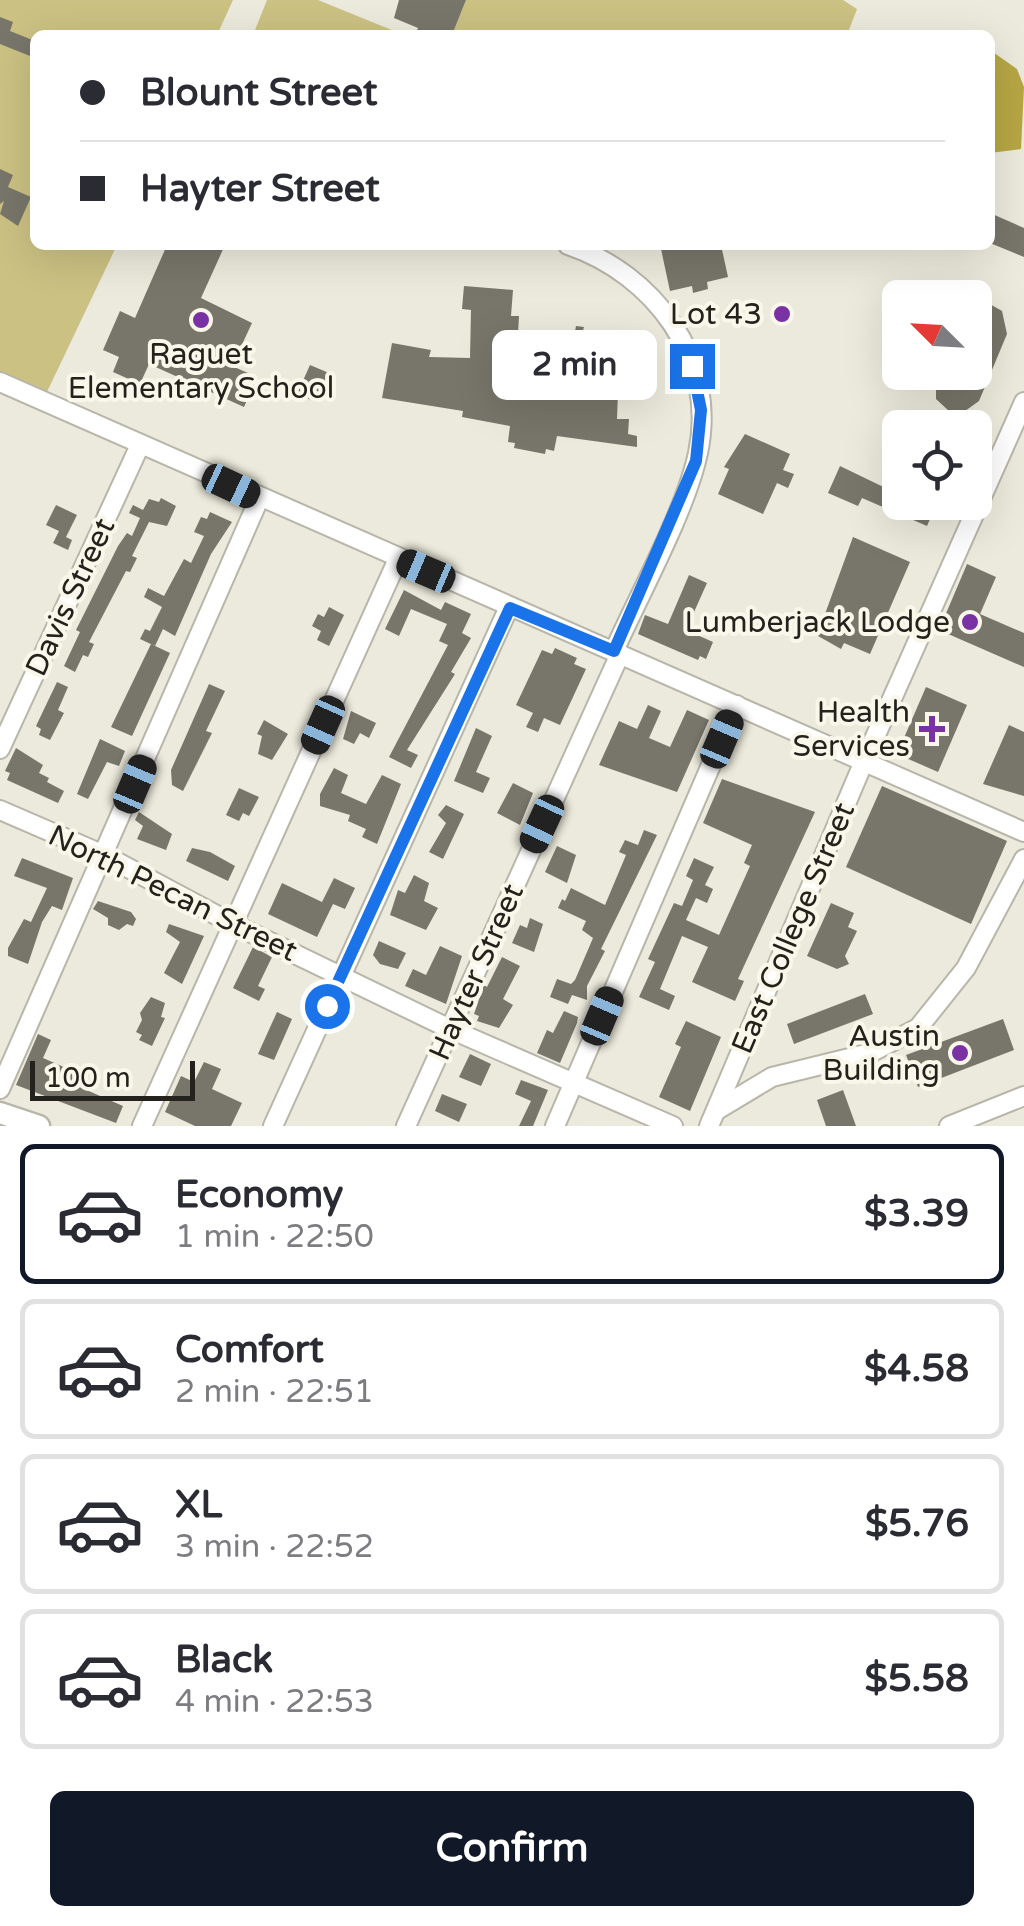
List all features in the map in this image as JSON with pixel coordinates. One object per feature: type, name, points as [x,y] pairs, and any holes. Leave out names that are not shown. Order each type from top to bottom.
[{"type":"main road","points":[[2,1117],[39,1126]]},
{"type":"street","name":"Hayter Street","points":[[406,1126],[617,652],[693,471],[701,410],[687,353],[668,313],[618,268],[579,250]]},
{"type":"street","points":[[0,382],[1024,832]]},
{"type":"street","name":"East College Street","points":[[713,1118],[864,761],[1024,402]]},
{"type":"street","name":"Davis Street","points":[[0,750],[140,444]]},
{"type":"street","points":[[0,1089],[259,499]]},
{"type":"street","points":[[142,1126],[398,559]]},
{"type":"street","points":[[273,1126],[510,608]]},
{"type":"street","points":[[554,1126],[737,705]]},
{"type":"street","name":"North Pecan Street","points":[[0,810],[104,855],[233,924],[450,1029],[672,1126]]},
{"type":"street","points":[[713,1118],[772,1077],[870,1052],[918,1028],[966,968],[1024,858]]},
{"type":"street","points":[[949,1126],[982,1120],[1024,1096]]},
{"type":"shaded area","points":[[0,0],[233,0],[219,30],[30,30],[30,250],[115,250],[46,394],[0,373]]},
{"type":"shaded area","points":[[267,0],[318,0],[392,30],[255,30]]},
{"type":"shaded area","points":[[466,0],[843,0],[857,9],[849,30],[454,30]]},
{"type":"shaded area","points":[[995,54],[1017,69],[1024,87],[1021,149],[995,152]]},
{"type":"building","points":[[399,0],[466,0],[454,30],[417,30],[394,18]]},
{"type":"building","points":[[0,17],[13,22],[10,31],[30,39],[30,56],[0,44]]},
{"type":"building","points":[[0,169],[13,175],[8,187],[30,199],[18,226],[0,214],[4,201],[0,204]]},
{"type":"building","points":[[995,215],[1024,228],[1024,257],[995,245]]},
{"type":"building","points":[[165,250],[223,250],[201,298],[252,323],[232,366],[257,377],[244,407],[149,364],[140,384],[113,372],[119,357],[103,350],[120,311],[135,318]]},
{"type":"building","points":[[661,250],[722,250],[728,277],[707,282],[708,289],[693,293],[692,286],[670,291]]},
{"type":"building","points":[[464,286],[513,290],[511,316],[519,316],[518,334],[527,335],[522,380],[564,387],[576,326],[584,327],[582,334],[620,338],[617,419],[629,419],[628,434],[637,436],[637,447],[557,436],[554,451],[546,449],[545,454],[514,448],[515,443],[508,442],[510,426],[462,417],[463,411],[382,398],[392,343],[431,350],[429,357],[470,358],[471,310],[462,309]]},
{"type":"building","points":[[992,305],[1002,311],[1007,334],[992,370]]},
{"type":"building","points":[[310,365],[329,373],[316,402],[297,394]]},
{"type":"building","points":[[936,390],[984,390],[979,401],[966,410],[948,410],[936,399]]},
{"type":"building","points":[[745,434],[790,454],[783,470],[794,474],[788,488],[777,483],[763,514],[718,494],[729,469],[724,467]]},
{"type":"building","points":[[840,466],[882,486],[882,507],[862,498],[858,506],[828,493]]},
{"type":"building","points":[[161,498],[176,506],[167,526],[149,522],[132,556],[137,558],[130,572],[126,571],[89,642],[94,644],[88,657],[83,655],[75,672],[64,666],[80,632],[76,630],[118,546],[127,533],[132,536],[140,518],[129,513],[133,505],[143,510],[149,499],[159,502]]},
{"type":"building","points":[[56,505],[77,515],[66,537],[72,540],[68,550],[53,543],[59,531],[46,525]]},
{"type":"building","points":[[210,512],[232,522],[211,554],[175,636],[163,629],[155,646],[140,639],[145,629],[150,631],[162,607],[144,597],[148,588],[164,596],[184,559],[191,563],[204,536],[194,532],[201,517],[207,519]]},
{"type":"building","points":[[853,537],[910,562],[870,654],[844,643],[841,649],[811,632],[815,622],[821,625]]},
{"type":"building","name":"Lumberjack Lodge","points":[[967,564],[996,577],[980,614],[1024,633],[1024,667],[939,630]]},
{"type":"building","points":[[689,575],[707,583],[686,630],[713,642],[706,659],[700,656],[698,660],[638,634],[645,615],[668,624]]},
{"type":"building","points":[[404,590],[441,610],[445,602],[471,614],[462,633],[471,638],[451,672],[455,674],[407,750],[418,755],[411,768],[389,757],[448,645],[439,641],[447,624],[411,609],[399,636],[385,629]]},
{"type":"building","points":[[329,607],[344,615],[329,646],[317,640],[321,631],[312,626],[318,614],[324,617]]},
{"type":"building","points":[[151,644],[170,653],[132,736],[111,727]]},
{"type":"building","points":[[555,648],[577,658],[574,664],[586,669],[560,725],[544,718],[538,732],[526,727],[533,713],[516,705],[542,650],[552,654]]},
{"type":"building","points":[[57,682],[68,687],[58,710],[64,713],[50,740],[39,735],[41,729],[36,726]]},
{"type":"building","points":[[209,684],[225,691],[206,731],[212,733],[183,791],[172,785],[171,770]]},
{"type":"building","name":"Health Services","points":[[926,687],[967,705],[938,772],[897,754]]},
{"type":"building","points":[[648,705],[661,711],[649,738],[670,747],[687,710],[709,720],[677,792],[599,765],[619,721],[637,729]]},
{"type":"building","points":[[351,711],[376,723],[369,738],[360,733],[354,744],[343,739]]},
{"type":"building","points":[[264,720],[288,734],[272,760],[258,754],[262,736],[257,734]]},
{"type":"building","points":[[1009,725],[1024,732],[1024,796],[983,784]]},
{"type":"building","points":[[476,728],[492,736],[476,772],[490,778],[483,793],[454,781]]},
{"type":"building","points":[[100,739],[125,751],[119,766],[107,762],[88,799],[77,794]]},
{"type":"building","points":[[16,748],[43,765],[39,773],[64,791],[58,803],[7,780],[10,773],[5,771]]},
{"type":"building","points":[[334,768],[348,775],[341,793],[366,804],[382,775],[401,784],[377,844],[362,837],[366,829],[348,821],[350,815],[320,806],[320,794]]},
{"type":"building","points":[[722,779],[815,812],[738,979],[744,981],[735,1001],[692,982],[708,947],[682,936],[660,989],[675,996],[669,1010],[639,997],[655,962],[648,959],[674,903],[682,906],[693,880],[686,876],[694,858],[714,867],[705,885],[713,889],[707,903],[696,898],[686,920],[719,935],[750,866],[744,863],[752,845],[703,823]]},
{"type":"building","points":[[513,783],[533,793],[520,825],[497,813]]},
{"type":"building","points":[[882,786],[1007,841],[971,924],[846,867]]},
{"type":"building","points":[[239,788],[259,797],[249,816],[243,813],[239,821],[226,815]]},
{"type":"building","points":[[446,805],[464,814],[443,859],[429,852],[446,823],[438,815]]},
{"type":"building","points":[[139,812],[172,834],[166,850],[137,839],[143,826],[135,820]]},
{"type":"building","points":[[644,830],[657,835],[601,949],[605,951],[587,986],[587,1000],[572,995],[568,1004],[550,997],[557,979],[571,984],[575,980],[593,938],[582,930],[586,921],[558,908],[562,899],[565,901],[571,888],[605,905],[626,855],[619,852],[625,840],[638,845]]},
{"type":"building","points":[[557,846],[576,855],[567,883],[545,872]]},
{"type":"building","points":[[192,848],[210,852],[235,866],[228,881],[186,861]]},
{"type":"building","points":[[22,858],[73,878],[62,910],[52,906],[42,922],[28,964],[8,956],[8,948],[24,919],[31,922],[47,888],[14,876]]},
{"type":"building","points":[[414,875],[429,883],[424,901],[438,908],[426,930],[390,915],[398,890],[405,893]]},
{"type":"building","points":[[334,878],[355,888],[345,909],[333,904],[317,937],[268,914],[282,883],[322,902]]},
{"type":"building","points":[[98,901],[131,912],[136,919],[133,926],[127,924],[119,930],[108,925],[108,918],[93,909]]},
{"type":"building","points":[[831,903],[854,913],[848,927],[857,931],[845,956],[849,964],[837,969],[807,956]]},
{"type":"building","points":[[530,918],[543,924],[534,952],[512,943],[520,925],[527,928]]},
{"type":"building","points":[[169,924],[204,936],[182,984],[164,973],[180,942],[166,932]]},
{"type":"building","points":[[379,941],[406,953],[398,969],[380,964],[373,955]]},
{"type":"building","points":[[440,946],[462,956],[446,1004],[405,986],[413,969],[426,975]]},
{"type":"building","points":[[253,947],[272,957],[258,986],[265,989],[259,1001],[233,988]]},
{"type":"building","points":[[502,957],[520,966],[503,999],[513,1005],[499,1028],[477,1021],[479,1016],[474,1014],[484,985],[487,987]]},
{"type":"building","points":[[865,994],[873,1014],[794,1044],[787,1024]]},
{"type":"building","points":[[151,997],[165,1003],[161,1017],[165,1018],[152,1046],[139,1040],[142,1035],[136,1032],[142,1020],[140,1013]]},
{"type":"building","points":[[564,1011],[578,1017],[560,1063],[537,1053],[547,1030],[553,1033]]},
{"type":"building","points":[[277,1012],[292,1019],[274,1060],[258,1054]]},
{"type":"building","name":"Austin Building","points":[[1003,1019],[1014,1050],[918,1087],[906,1055]]},
{"type":"building","points":[[686,1021],[721,1037],[690,1111],[659,1097],[681,1047],[675,1044]]},
{"type":"building","points":[[38,1034],[51,1040],[43,1058],[80,1074],[75,1085],[123,1106],[116,1123],[16,1085]]},
{"type":"building","points":[[470,1054],[491,1064],[481,1086],[459,1077]]},
{"type":"building","points":[[204,1062],[221,1069],[212,1089],[242,1103],[231,1126],[195,1126],[165,1112],[181,1076],[194,1082]]},
{"type":"building","points":[[521,1080],[548,1090],[533,1126],[519,1126],[531,1101],[515,1094]]},
{"type":"building","points":[[843,1090],[856,1126],[826,1126],[817,1100]]},
{"type":"building","points":[[442,1094],[467,1104],[459,1122],[435,1111]]},
{"type":"place","name":"Lot 43","points":[[782,314]]},
{"type":"place","name":"Raguet Elementary School","points":[[201,320]]},
{"type":"place","name":"Lumberjack Lodge","points":[[970,622]]},
{"type":"place","name":"Health Services","points":[[932,729]]},
{"type":"place","name":"Austin Building","points":[[960,1053]]},
{"type":"route","points":[[327,1006],[510,608],[614,651],[696,461],[701,410],[692,366]]}]
